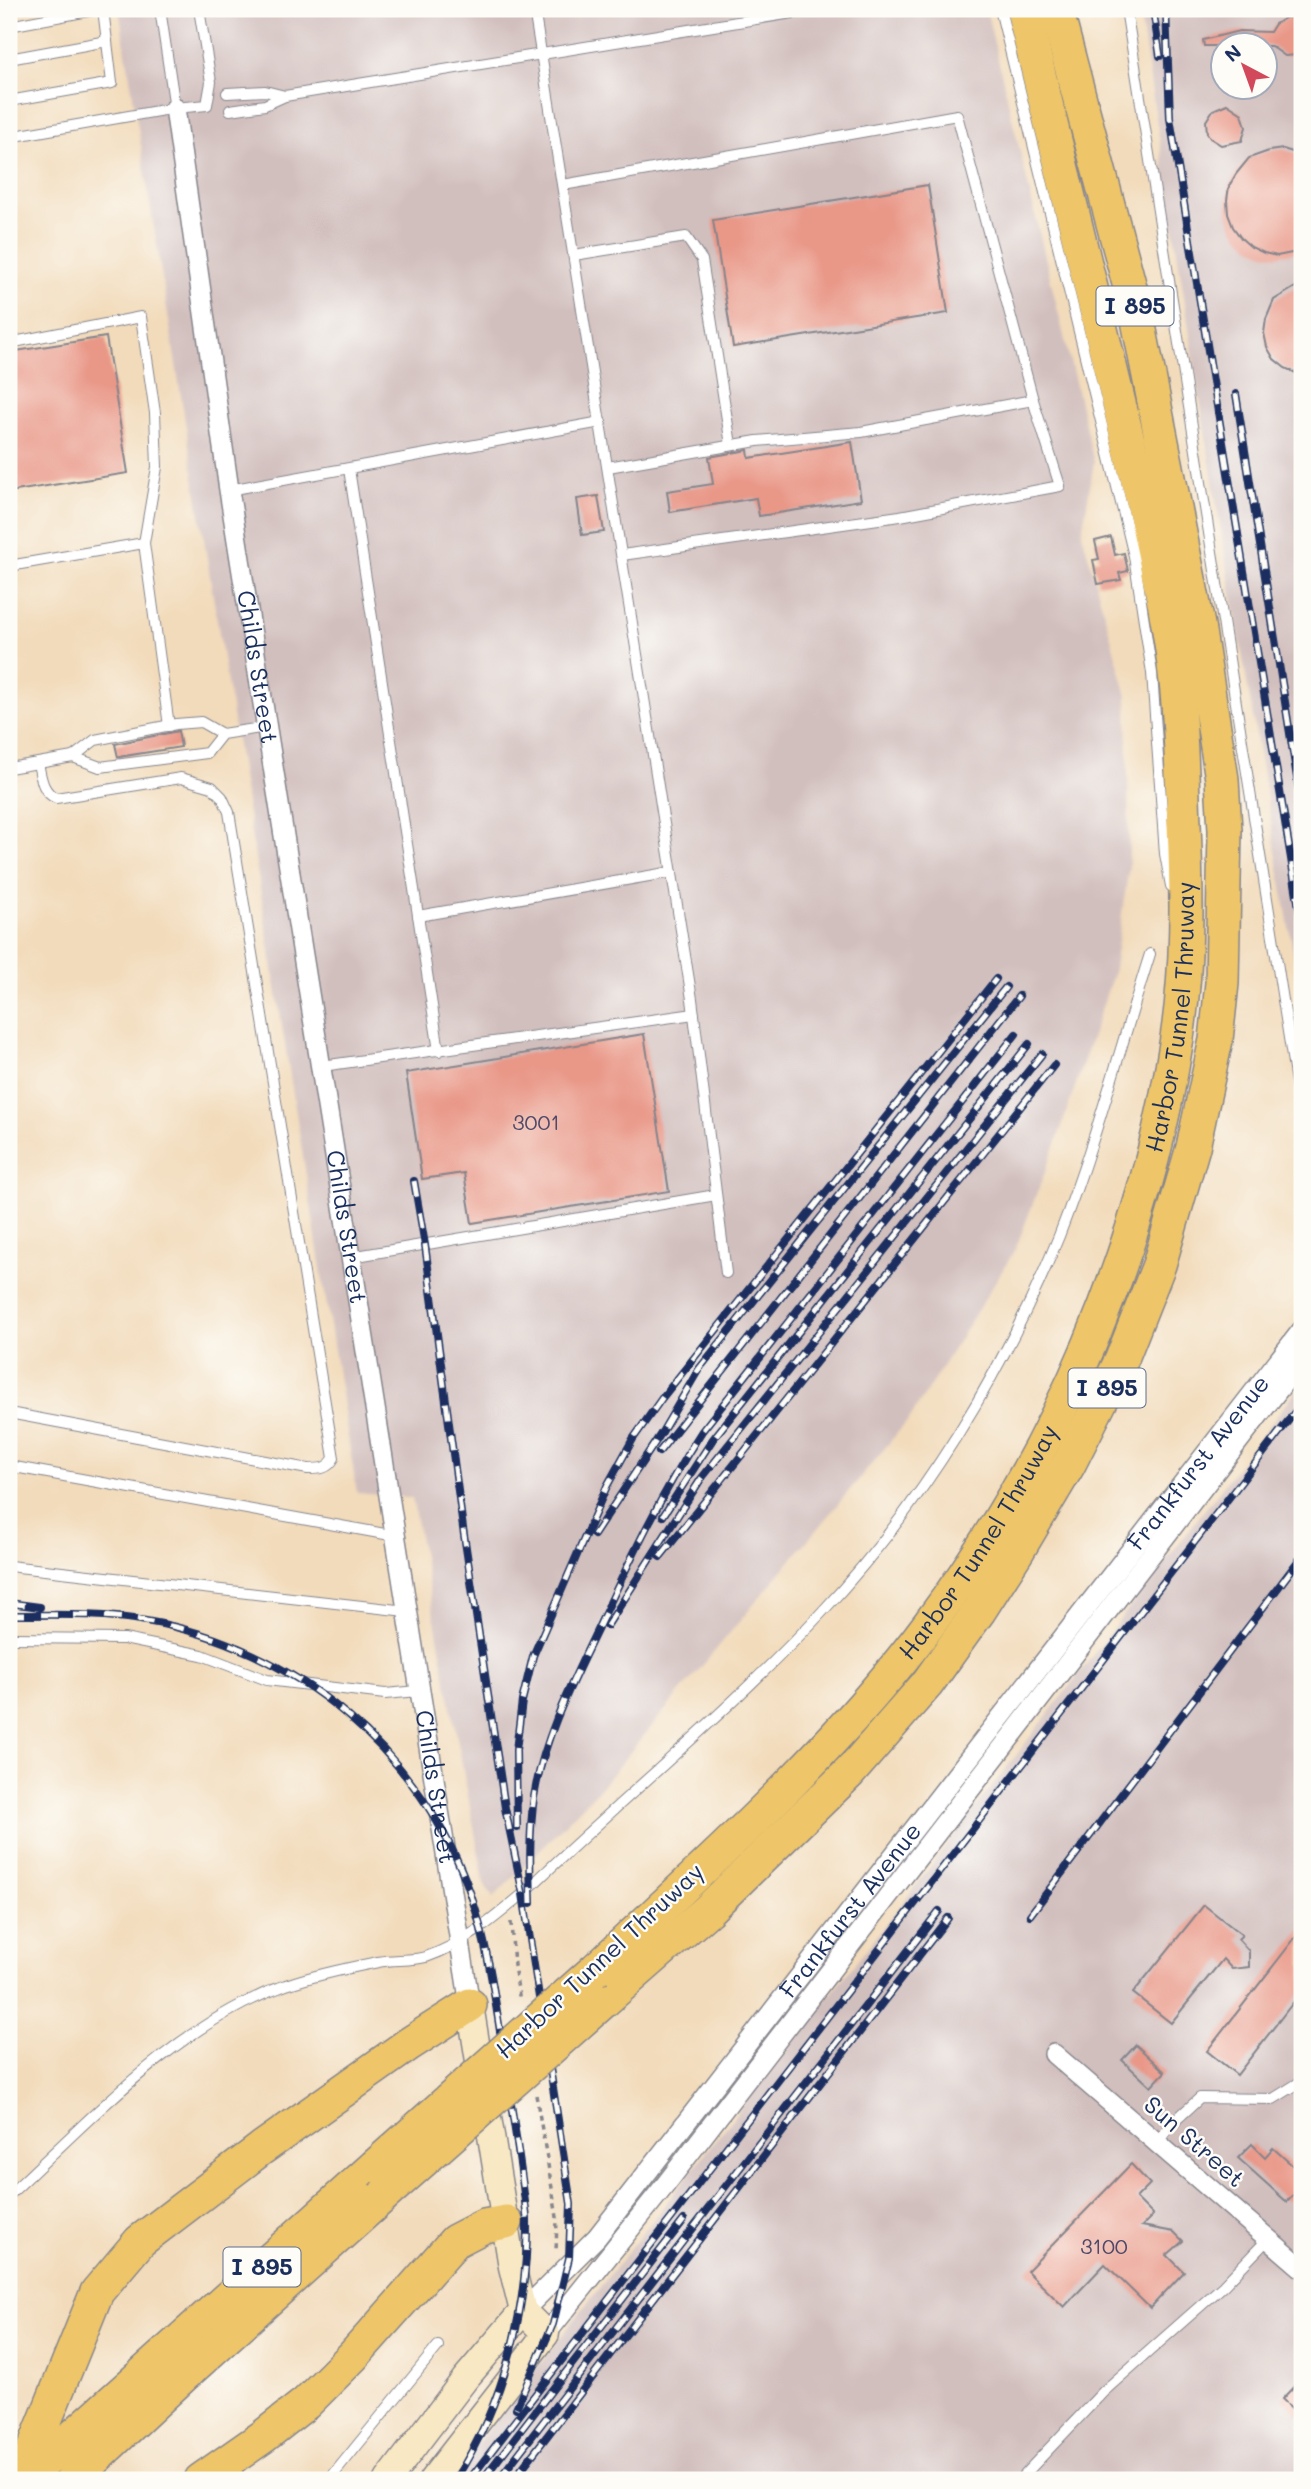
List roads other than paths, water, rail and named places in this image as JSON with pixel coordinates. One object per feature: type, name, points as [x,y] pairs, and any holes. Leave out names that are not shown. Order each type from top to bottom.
[{"type":"highway","name":"Harbor Tunnel Thruway","points":[[22,2480],[378,2182],[604,2001],[708,1910],[850,1772],[927,1684],[1018,1550],[1069,1464],[1121,1361],[1159,1265],[1193,1147],[1216,1040],[1224,929],[1225,830],[1222,779],[1217,734],[1181,610],[1145,510],[1023,9]]},
{"type":"highway","name":"Harbor Tunnel Thruway","points":[[72,2480],[182,2377],[596,1969],[784,1789],[854,1715],[930,1624],[990,1535],[1037,1457],[1073,1386],[1103,1316],[1159,1132],[1177,1036],[1187,896],[1176,682],[1181,610],[1136,310],[1056,9]]},
{"type":"highway","points":[[22,2480],[97,2292],[140,2241],[262,2148],[409,2044],[470,2005]]},
{"type":"highway","points":[[201,2480],[306,2403],[353,2356],[455,2241],[484,2226],[506,2222]]},
{"type":"main road","name":"Childs Street","points":[[470,2005],[512,2267],[523,2311]]},
{"type":"main road","points":[[523,2311],[546,2334]]},
{"type":"main road","name":"Frankfurst Avenue","points":[[388,2480],[465,2379],[523,2311]]},
{"type":"main road","name":"Frankfurst Avenue","points":[[432,2480],[546,2334]]},
{"type":"street","name":"Childs Street","points":[[175,108],[229,491],[470,2005]]},
{"type":"street","name":"Frankfurst Avenue","points":[[523,2311],[606,2226],[1302,1330]]},
{"type":"street","name":"Frankfurst Avenue","points":[[546,2334],[666,2184],[1302,1359]]},
{"type":"street","name":"Sun Street","points":[[1054,2054],[1302,2268]]},
{"type":"lane","points":[[9,26],[101,9],[112,83],[9,101]]},
{"type":"lane","points":[[160,9],[175,108]]},
{"type":"lane","points":[[199,9],[211,82],[207,105]]},
{"type":"lane","points":[[534,9],[694,1013],[726,1273]]},
{"type":"lane","points":[[230,110],[265,105],[285,96],[817,9]]},
{"type":"lane","points":[[1000,9],[1134,556],[1181,610]]},
{"type":"lane","points":[[1126,9],[1181,610],[1302,1120]]},
{"type":"lane","points":[[9,59],[107,41]]},
{"type":"lane","points":[[227,93],[265,91],[285,96]]},
{"type":"lane","points":[[207,105],[213,95]]},
{"type":"lane","points":[[9,136],[175,108],[207,105],[216,112]]},
{"type":"lane","points":[[562,185],[957,115],[1033,400],[1060,486],[900,516],[622,555]]},
{"type":"lane","points":[[574,255],[686,237],[702,260],[731,445]]},
{"type":"lane","points":[[9,343],[141,317],[155,413],[157,467],[144,543],[169,726]]},
{"type":"lane","points":[[608,467],[757,441],[861,432],[1033,400]]},
{"type":"lane","points":[[229,491],[601,422]]},
{"type":"lane","points":[[349,469],[439,1051]]},
{"type":"lane","points":[[9,566],[144,543]]},
{"type":"lane","points":[[1172,894],[1166,854],[1152,673],[1181,610]]},
{"type":"lane","points":[[9,768],[73,757],[95,740],[169,726],[201,722],[222,734],[267,727]]},
{"type":"lane","points":[[73,757],[100,768],[207,753],[222,734]]},
{"type":"lane","points":[[9,1413],[309,1469],[321,1469],[331,1464],[334,1458],[229,812],[222,797],[212,787],[181,778],[56,798],[49,795],[44,787],[38,763]]},
{"type":"lane","points":[[418,916],[672,872]]},
{"type":"lane","points":[[1175,907],[1184,960]]},
{"type":"lane","points":[[9,2195],[143,2071],[215,2018],[285,1985],[380,1962],[423,1958],[482,1929],[773,1663],[824,1611],[871,1555],[957,1435],[1026,1310],[1059,1235],[1091,1144],[1150,954]]},
{"type":"lane","points":[[321,1066],[694,1013]]},
{"type":"lane","points":[[351,1257],[716,1195]]},
{"type":"lane","points":[[9,1466],[397,1536]]},
{"type":"lane","points":[[9,1566],[406,1611]]},
{"type":"lane","points":[[9,1637],[124,1639],[202,1655],[267,1680],[385,1694],[419,1691]]},
{"type":"lane","points":[[1157,2142],[1200,2098],[1273,2099],[1302,2081]]},
{"type":"lane","points":[[1024,2475],[1104,2391],[1223,2286],[1269,2238]]},
{"type":"lane","points":[[329,2480],[438,2346]]},
{"type":"railway","points":[[1153,9],[1160,56]]},
{"type":"railway","points":[[1166,9],[1170,118],[1302,926]]},
{"type":"railway","points":[[1236,394],[1302,809]]},
{"type":"railway","points":[[517,1828],[516,1750],[522,1701],[533,1656],[607,1486],[633,1439],[662,1398],[996,979]]},
{"type":"railway","points":[[594,1535],[662,1432],[699,1369],[1006,987]]},
{"type":"railway","points":[[659,1452],[1019,996]]},
{"type":"railway","points":[[531,1903],[532,1810],[552,1730],[660,1501],[702,1431],[1016,1034]]},
{"type":"railway","points":[[663,1516],[713,1439],[1029,1044]]},
{"type":"railway","points":[[607,1626],[701,1479],[1042,1054]]},
{"type":"railway","points":[[660,1557],[1054,1065]]},
{"type":"railway","points":[[414,1181],[505,1808],[523,1894],[571,2204],[569,2258],[553,2324],[516,2408]]},
{"type":"railway","points":[[469,2480],[1302,1403]]},
{"type":"railway","points":[[1030,1915],[1302,1556]]},
{"type":"railway","points":[[9,1603],[40,1607]]},
{"type":"railway","points":[[9,1615],[129,1618],[201,1634],[253,1654],[301,1681],[346,1714],[386,1752],[420,1796],[449,1843],[471,1895],[486,1953],[527,2219],[523,2287],[510,2355],[487,2420],[455,2480]]},
{"type":"railway","points":[[498,2480],[939,1911]]},
{"type":"railway","points":[[513,2480],[948,1918]]},
{"type":"railway","points":[[482,2480],[684,2220]]}]
